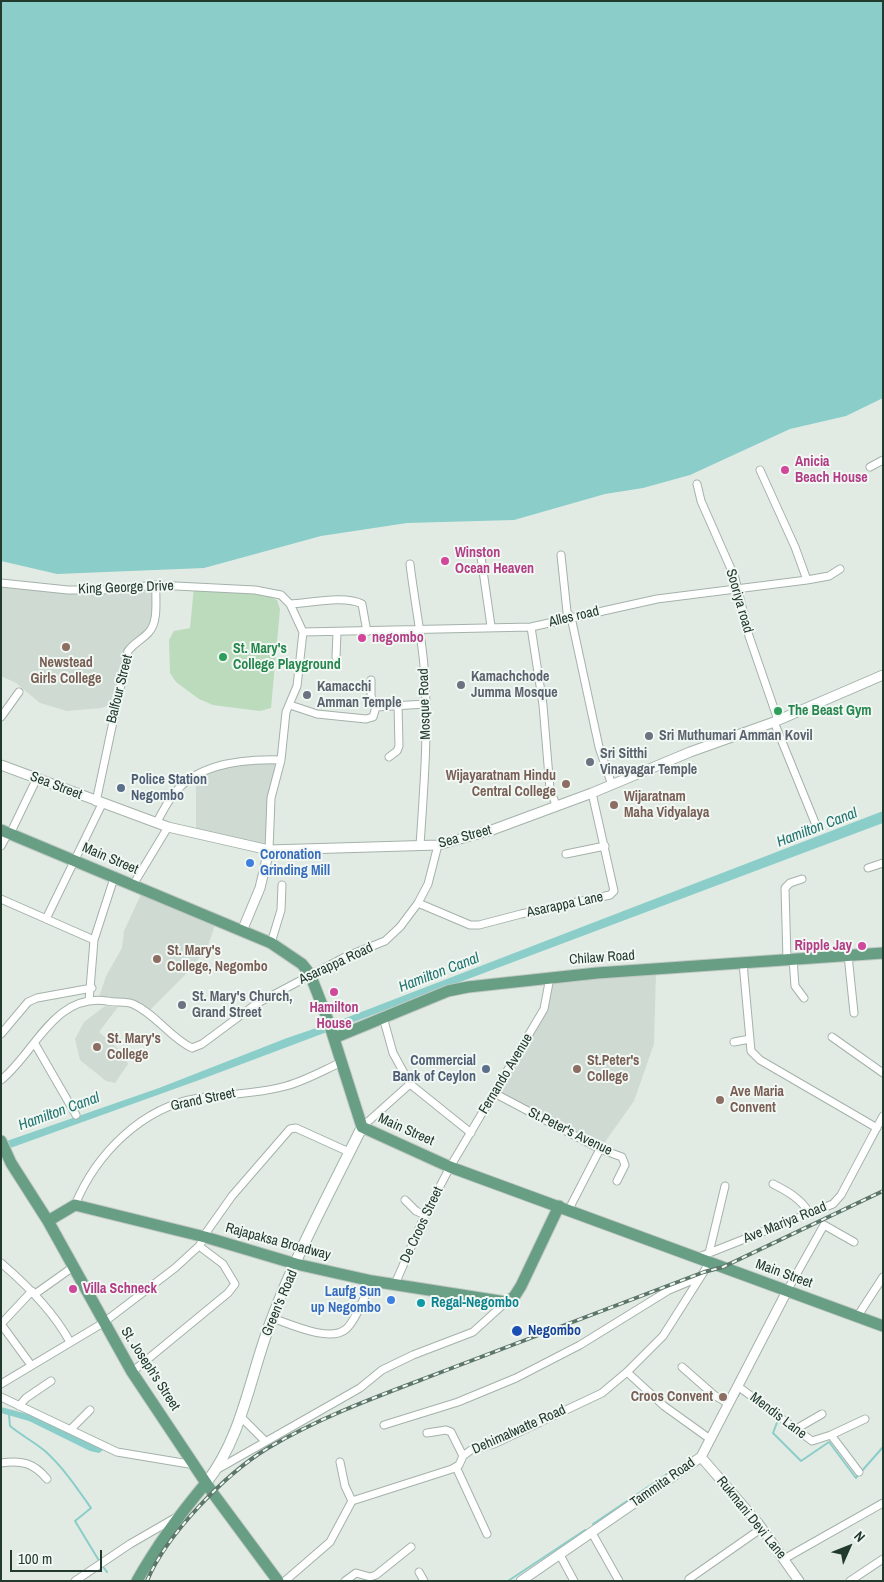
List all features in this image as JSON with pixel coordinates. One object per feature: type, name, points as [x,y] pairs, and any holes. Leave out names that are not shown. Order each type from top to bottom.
[{"type":"main road","name":"Main Street","points":[[6,832],[271,943],[302,964],[310,974],[329,1023],[362,1127],[450,1167],[706,1257],[787,1291],[883,1326]]},
{"type":"main road","name":"Chilaw Road","points":[[334,1038],[448,991],[550,977],[883,954]]},
{"type":"main road","name":"Green's Road","points":[[206,1483],[216,1470],[241,1417],[272,1318],[362,1127]]},
{"type":"main road","name":"St. Joseph's Street","points":[[1,1141],[11,1163],[48,1221],[103,1323],[132,1372],[206,1483],[278,1581]]},
{"type":"main road","points":[[48,1221],[75,1205]]},
{"type":"main road","name":"Rajapaksa Broadway","points":[[75,1205],[296,1264],[372,1281],[489,1302],[506,1302]]},
{"type":"main road","points":[[506,1302],[514,1297],[521,1286],[564,1208]]},
{"type":"main road","points":[[137,1581],[151,1556],[178,1517],[206,1483]]},
{"type":"street","points":[[870,467],[883,460]]},
{"type":"street","points":[[760,470],[795,547],[806,580]]},
{"type":"street","name":"Sooriya road","points":[[697,484],[701,500],[735,578],[749,636],[776,721],[816,826]]},
{"type":"street","points":[[561,555],[568,612],[571,616],[599,747],[612,785]]},
{"type":"street","points":[[481,557],[491,626]]},
{"type":"street","name":"Mosque Road","points":[[410,564],[424,665],[426,704],[426,745],[420,845]]},
{"type":"street","name":"Alles road","points":[[304,632],[367,632],[531,626],[657,599],[737,590],[829,576],[840,569]]},
{"type":"street","name":"King George Drive","points":[[1,583],[68,590],[103,590],[156,585],[255,590],[281,595],[290,604]]},
{"type":"street","name":"Balfour Street","points":[[46,919],[99,803],[128,651],[134,643],[149,632],[155,622],[156,585]]},
{"type":"street","points":[[242,931],[260,888],[269,850],[271,798],[281,760],[286,712],[297,686],[304,632],[290,604],[331,600],[357,601],[362,604],[367,632]]},
{"type":"street","points":[[531,626],[543,705],[550,788],[556,805]]},
{"type":"street","points":[[336,657],[337,632]]},
{"type":"street","name":"Sea Street","points":[[1,765],[99,803],[168,827],[269,850],[438,845],[492,830],[592,793],[776,721],[883,675]]},
{"type":"street","points":[[290,705],[316,714],[366,719],[373,717],[376,706],[370,696],[372,680]]},
{"type":"street","points":[[1,717],[19,692]]},
{"type":"street","points":[[376,706],[426,704]]},
{"type":"street","points":[[389,757],[397,751],[398,746],[398,705]]},
{"type":"street","points":[[157,822],[177,790],[196,775],[226,764],[241,761],[281,760]]},
{"type":"street","points":[[1,846],[6,832],[37,778]]},
{"type":"street","name":"Asarappa Lane","points":[[418,903],[470,925],[479,925],[521,914],[610,896],[614,891],[592,793]]},
{"type":"street","points":[[132,885],[168,827]]},
{"type":"street","name":"Asarappa Road","points":[[1,1080],[20,1063],[54,1019],[73,1005],[90,1000],[132,1004],[147,1013],[183,1044],[192,1048],[202,1044],[256,1004],[345,957],[385,942],[400,927],[418,903],[428,884],[438,845]]},
{"type":"street","points":[[566,854],[605,846]]},
{"type":"street","points":[[868,868],[883,863]]},
{"type":"street","points":[[90,1000],[94,940],[114,878]]},
{"type":"street","points":[[802,879],[790,883],[785,888],[790,959],[795,986],[804,998]]},
{"type":"street","points":[[271,943],[281,910],[282,885]]},
{"type":"street","points":[[1,899],[94,940]]},
{"type":"street","points":[[848,955],[854,1013]]},
{"type":"street","points":[[743,963],[751,1051],[760,1060],[877,1128]]},
{"type":"street","name":"Fernando Avenue","points":[[450,1167],[544,1009],[550,977]]},
{"type":"street","points":[[1,1034],[28,1002],[37,998],[92,988]]},
{"type":"street","points":[[383,1017],[394,1053],[410,1084],[470,1133]]},
{"type":"street","points":[[832,1037],[883,1073]]},
{"type":"street","points":[[734,1042],[750,1039]]},
{"type":"street","points":[[35,1044],[76,1115]]},
{"type":"street","name":"Grand Street","points":[[75,1205],[90,1172],[117,1141],[168,1106],[196,1099],[286,1086],[342,1062]]},
{"type":"street","points":[[362,1127],[410,1084]]},
{"type":"street","name":"St.Peter's Avenue","points":[[494,1093],[600,1149],[622,1157],[625,1165],[617,1181]]},
{"type":"street","name":"Ave Mariya Road","points":[[706,1257],[833,1204],[842,1195],[883,1116]]},
{"type":"street","points":[[1,1384],[103,1323],[175,1268],[202,1240],[232,1196],[290,1130],[296,1128],[349,1152]]},
{"type":"street","points":[[564,1208],[600,1149]]},
{"type":"street","name":"De Croos Street","points":[[395,1284],[425,1215],[450,1167]]},
{"type":"street","points":[[773,1184],[792,1194],[804,1204],[810,1214]]},
{"type":"street","points":[[706,1257],[725,1186]]},
{"type":"street","points":[[405,1200],[416,1211],[425,1215]]},
{"type":"street","points":[[787,1291],[824,1225],[854,1242]]},
{"type":"street","points":[[132,1372],[222,1299],[235,1284],[223,1264],[202,1240]]},
{"type":"street","name":"Dehimalwatte Road","points":[[456,1467],[463,1456],[471,1450],[494,1444],[602,1393],[627,1372],[663,1336],[700,1277],[706,1257]]},
{"type":"street","points":[[1,1263],[34,1293],[62,1328],[70,1342]]},
{"type":"street","points":[[31,1365],[1,1324],[34,1293],[73,1267]]},
{"type":"street","points":[[384,1425],[458,1402],[516,1378],[580,1344],[669,1290],[700,1277]]},
{"type":"street","points":[[857,1317],[883,1277]]},
{"type":"street","points":[[272,1318],[327,1335],[338,1334],[348,1328],[372,1281]]},
{"type":"street","name":"Tammita Road","points":[[521,1581],[701,1457],[739,1387],[787,1291]]},
{"type":"street","points":[[216,1470],[360,1388],[382,1370],[413,1355],[473,1332],[506,1302]]},
{"type":"street","points":[[682,1367],[714,1395],[729,1404]]},
{"type":"street","points":[[627,1372],[664,1406],[710,1439]]},
{"type":"street","points":[[19,1406],[26,1398],[51,1381]]},
{"type":"street","name":"Mendis Lane","points":[[739,1387],[812,1441],[819,1441],[831,1434]]},
{"type":"street","points":[[1,1397],[118,1452],[195,1465]]},
{"type":"street","points":[[72,1429],[90,1410]]},
{"type":"street","points":[[796,1428],[822,1414]]},
{"type":"street","points":[[241,1417],[265,1441]]},
{"type":"street","points":[[859,1472],[831,1434],[865,1419]]},
{"type":"street","points":[[427,1433],[446,1430],[451,1432],[463,1456]]},
{"type":"street","name":"Rukmani Devi Lane","points":[[701,1457],[762,1528],[798,1580]]},
{"type":"street","points":[[1,1462],[29,1464],[37,1467],[47,1479]]},
{"type":"street","points":[[340,1462],[345,1486],[352,1501]]},
{"type":"street","points":[[285,1581],[330,1542],[352,1501],[456,1467],[487,1534]]},
{"type":"street","points":[[784,1559],[883,1503]]},
{"type":"street","points":[[75,1581],[130,1544],[178,1517]]},
{"type":"street","points":[[689,1579],[762,1528]]},
{"type":"street","points":[[592,1533],[619,1581]]},
{"type":"street","points":[[345,1581],[356,1573],[370,1576],[376,1575],[411,1548]]},
{"type":"street","points":[[560,1555],[574,1581]]},
{"type":"street","points":[[850,1581],[883,1559]]},
{"type":"street","points":[[420,1572],[424,1581]]},
{"type":"shaded area","name":"Newstead Girls College","points":[[1,585],[103,590],[156,585],[155,621],[128,651],[117,703],[101,708],[67,711],[40,703],[16,683],[1,676]]},
{"type":"shaded area","points":[[281,760],[271,798],[269,850],[196,833],[196,775],[226,764]]},
{"type":"shaded area","name":"St. Mary's College, Negombo","points":[[142,892],[216,922],[208,946],[190,970],[147,1013],[132,1004],[98,1000],[106,976],[122,948],[124,931]]},
{"type":"shaded area","name":"St.Peter's College","points":[[656,971],[654,1044],[634,1101],[600,1149],[494,1093],[544,1009],[550,977]]},
{"type":"shaded area","name":"St. Mary's College","points":[[105,1006],[118,1007],[99,1032],[124,1054],[128,1064],[115,1083],[106,1081],[80,1060],[75,1039],[84,1022]]},
{"type":"green space","name":"St. Mary's College Playground","points":[[194,587],[255,590],[277,600],[280,609],[271,708],[260,711],[213,705],[199,699],[176,682],[170,673],[169,640],[174,631],[190,628]]},
{"type":"water","points":[[1,1],[883,1],[883,398],[846,416],[790,429],[690,475],[643,488],[605,494],[514,520],[407,523],[321,536],[204,568],[57,574],[1,561]]},
{"type":"water","points":[[883,811],[883,823],[202,1079],[2,1151],[1,1143],[159,1088],[287,1038],[343,1019]]},
{"type":"water","points":[[1,1407],[35,1416],[55,1424],[103,1450],[99,1453],[90,1451],[29,1421],[1,1413]]},
{"type":"waterway","points":[[738,1396],[740,1392],[747,1397]]},
{"type":"waterway","points":[[9,1415],[10,1426],[52,1457],[70,1478],[91,1508],[75,1521],[98,1559]]},
{"type":"waterway","points":[[778,1420],[773,1433],[801,1461],[829,1442],[856,1478],[858,1475]]},
{"type":"waterway","points":[[861,1472],[883,1447]]},
{"type":"waterway","points":[[593,1524],[676,1468]]},
{"type":"waterway","points":[[508,1581],[585,1530]]},
{"type":"waterway","points":[[104,1568],[107,1572]]},
{"type":"railway","points":[[147,1581],[168,1544],[198,1507],[251,1459],[290,1436],[335,1414],[382,1395],[704,1272],[723,1267],[883,1191]]},
{"type":"place","name":"Anicia Beach House","points":[[785,470]]},
{"type":"place","name":"Winston Ocean Heaven","points":[[445,561]]},
{"type":"place","name":"negombo","points":[[362,638]]},
{"type":"place","name":"Newstead Girls College","points":[[66,647]]},
{"type":"place","name":"St. Mary's College Playground","points":[[223,657]]},
{"type":"place","name":"Kamachchode Jumma Mosque","points":[[461,685]]},
{"type":"place","name":"Kamacchi Amman Temple","points":[[307,695]]},
{"type":"place","name":"The Beast Gym","points":[[778,711]]},
{"type":"place","name":"Sri Muthumari Amman Kovil","points":[[649,736]]},
{"type":"place","name":"Sri Sitthi Vinayagar Temple","points":[[590,762]]},
{"type":"place","name":"Wijayaratnam Hindu Central College","points":[[566,784]]},
{"type":"place","name":"Police Station Negombo","points":[[121,788]]},
{"type":"place","name":"Wijaratnam Maha Vidyalaya","points":[[614,805]]},
{"type":"place","name":"Coronation Grinding Mill","points":[[250,863]]},
{"type":"place","name":"Ripple Jay","points":[[862,946]]},
{"type":"place","name":"St. Mary's College, Negombo","points":[[157,959]]},
{"type":"place","name":"Hamilton House","points":[[334,992]]},
{"type":"place","name":"St. Mary's Church, Grand Street","points":[[182,1005]]},
{"type":"place","name":"St. Mary's College","points":[[97,1047]]},
{"type":"place","name":"Commercial Bank of Ceylon","points":[[486,1069]]},
{"type":"place","name":"St.Peter's College","points":[[577,1069]]},
{"type":"place","name":"Ave Maria Convent","points":[[720,1100]]},
{"type":"place","name":"Villa Schneck","points":[[73,1289]]},
{"type":"place","name":"Laufg Sun up Negombo","points":[[391,1300]]},
{"type":"place","name":"Regal-Negombo","points":[[421,1303]]},
{"type":"place","name":"Negombo","points":[[517,1331]]},
{"type":"place","name":"Croos Convent","points":[[723,1397]]},
{"type":"water label","name":"Hamilton Canal","points":[[817,828]]},
{"type":"water label","name":"Hamilton Canal","points":[[439,973]]},
{"type":"water label","name":"Hamilton Canal","points":[[59,1112]]}]
